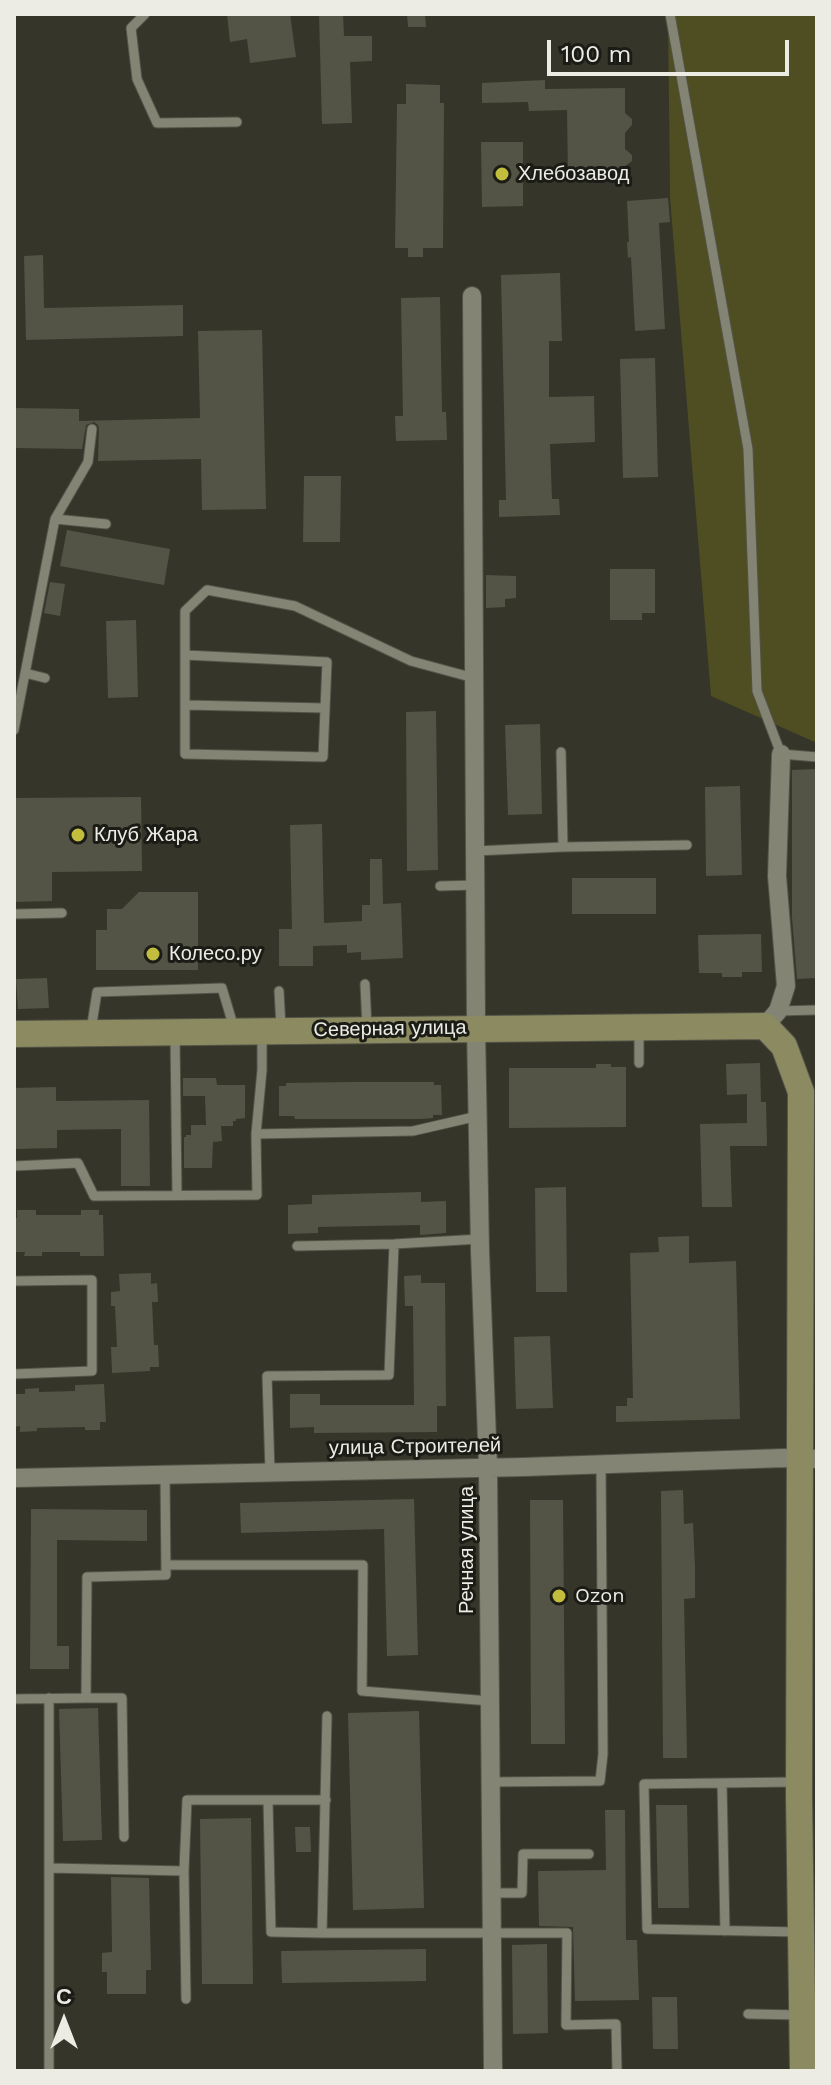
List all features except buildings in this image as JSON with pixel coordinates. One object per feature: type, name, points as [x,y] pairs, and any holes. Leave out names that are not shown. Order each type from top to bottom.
[{"type":"street","name":"Речная улица","points":[[472,296],[476,1028],[488,1466],[493,2071]]},
{"type":"street","points":[[781,754],[777,876],[786,986],[772,1019],[801,1092],[809,1458],[799,1782],[803,2071]]},
{"type":"street","name":"Северная улица","points":[[14,1034],[639,1027],[772,1019]]},
{"type":"street","name":"улица Строителей","points":[[14,1478],[809,1458]]},
{"type":"lane","points":[[145,14],[131,28],[137,79],[157,123],[237,122]]},
{"type":"lane","points":[[670,14],[748,449],[757,691],[781,754],[817,757]]},
{"type":"lane","points":[[14,730],[55,519],[88,462],[92,429]]},
{"type":"lane","points":[[55,519],[106,524]]},
{"type":"lane","points":[[185,655],[327,662],[323,757],[185,754],[185,705],[185,655],[185,611],[207,590],[295,606],[411,661],[474,678]]},
{"type":"lane","points":[[25,673],[45,678]]},
{"type":"lane","points":[[185,705],[325,708]]},
{"type":"lane","points":[[561,752],[563,847]]},
{"type":"lane","points":[[475,851],[687,845]]},
{"type":"lane","points":[[440,886],[475,885]]},
{"type":"lane","points":[[14,914],[62,913]]},
{"type":"lane","points":[[365,984],[367,1030]]},
{"type":"lane","points":[[90,1033],[97,992],[222,988],[235,1031]]},
{"type":"lane","points":[[14,1166],[78,1163],[94,1196],[257,1195],[256,1134],[262,1070],[279,991]]},
{"type":"lane","points":[[772,1019],[817,1010]]},
{"type":"lane","points":[[639,1027],[639,1063]]},
{"type":"lane","points":[[175,1033],[177,1195]]},
{"type":"lane","points":[[256,1134],[413,1131],[478,1116]]},
{"type":"lane","points":[[297,1246],[480,1239]]},
{"type":"lane","points":[[270,1472],[267,1376],[389,1375],[394,1244]]},
{"type":"lane","points":[[14,1281],[92,1280],[92,1371],[14,1374]]},
{"type":"lane","points":[[490,1782],[600,1781],[603,1754],[601,1464]]},
{"type":"lane","points":[[86,1698],[87,1577],[166,1575],[165,1475]]},
{"type":"lane","points":[[166,1565],[363,1565],[362,1691],[490,1701]]},
{"type":"lane","points":[[49,1698],[49,2071]]},
{"type":"lane","points":[[14,1699],[122,1698],[124,1837]]},
{"type":"lane","points":[[322,1933],[327,1716]]},
{"type":"lane","points":[[799,1782],[644,1784],[647,1929],[801,1932]]},
{"type":"lane","points":[[722,1783],[725,1931]]},
{"type":"lane","points":[[186,1999],[184,1871],[187,1800],[326,1800]]},
{"type":"lane","points":[[268,1800],[271,1932],[567,1933],[566,2025],[616,2024],[617,2071]]},
{"type":"lane","points":[[491,1893],[522,1893],[523,1854],[589,1854]]},
{"type":"lane","points":[[49,1868],[184,1871]]},
{"type":"lane","points":[[748,2014],[802,2015]]},
{"type":"shaded area","points":[[668,14],[817,14],[817,743],[711,696],[670,198]]},
{"type":"place","name":"Хлебозавод","points":[[502,174]]},
{"type":"place","name":"Клуб Жара","points":[[78,835]]},
{"type":"place","name":"Колесо.ру","points":[[153,954]]},
{"type":"place","name":"Ozon","points":[[559,1596]]}]
